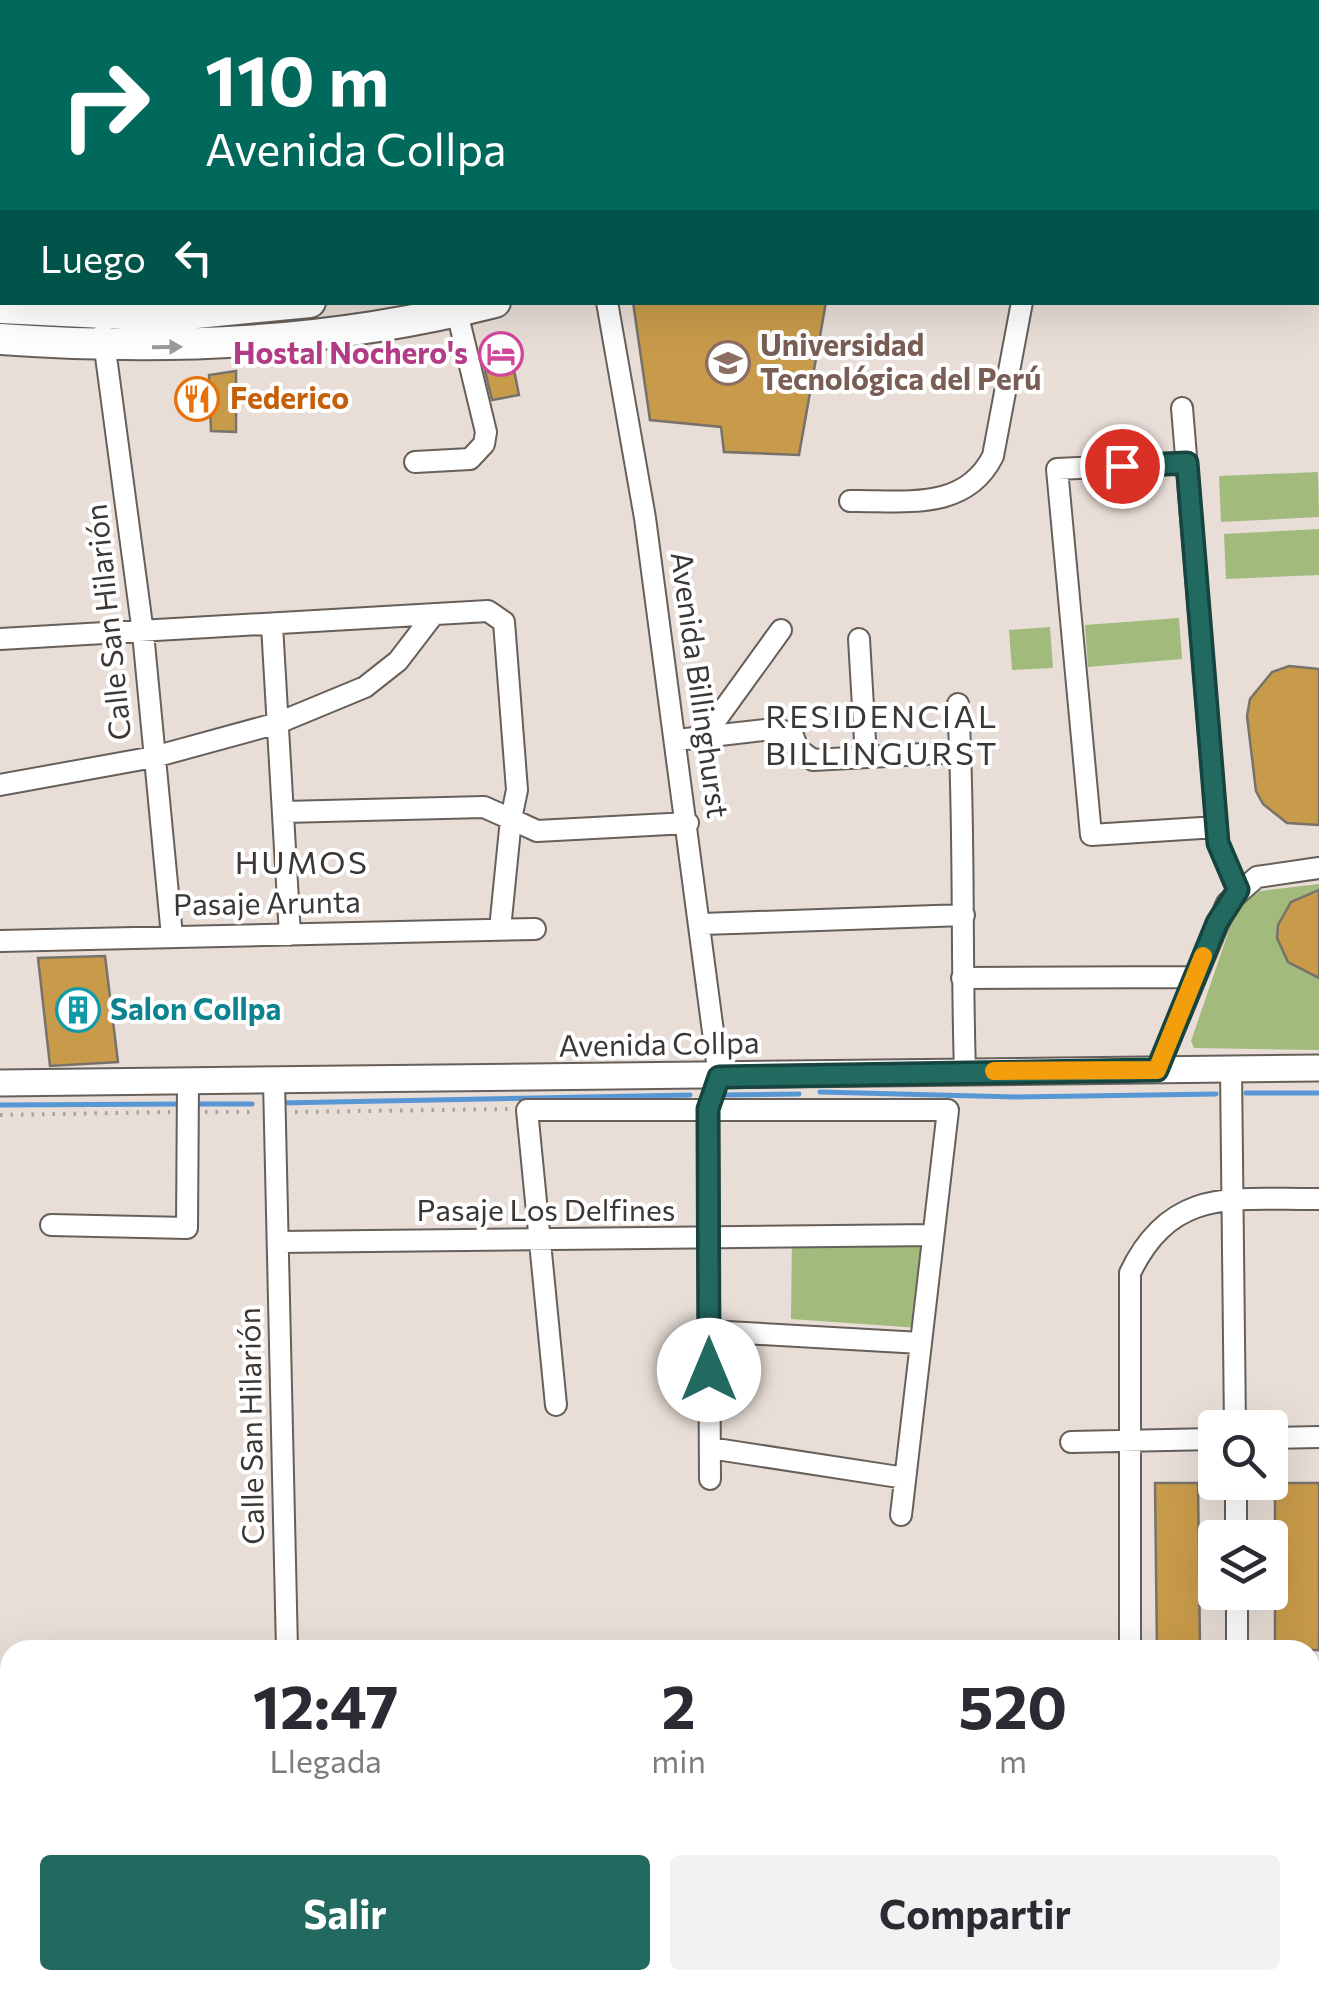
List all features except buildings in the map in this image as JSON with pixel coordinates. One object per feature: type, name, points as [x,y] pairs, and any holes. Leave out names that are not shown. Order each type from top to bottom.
[{"type":"highway","points":[[0,308],[184,315],[271,305]]},
{"type":"highway","points":[[0,339],[104,347],[289,340],[483,305]]},
{"type":"main road","name":"Avenida Collpa","points":[[0,1083],[1319,1068]]},
{"type":"street","name":"Avenida Billinghurst","points":[[608,305],[645,518],[702,924],[719,1077]]},
{"type":"street","points":[[850,501],[948,498],[966,490],[984,474],[993,456],[1021,305]]},
{"type":"street","name":"Calle San Hilarión","points":[[101,309],[143,633],[172,936]]},
{"type":"street","points":[[415,462],[470,459],[484,444],[486,432],[458,312]]},
{"type":"street","points":[[1182,408],[1217,827],[1227,871],[1238,890]]},
{"type":"street","points":[[1187,463],[1056,469],[1092,835],[1217,827]]},
{"type":"street","points":[[0,639],[488,610],[504,622],[517,790],[500,929]]},
{"type":"street","points":[[0,785],[154,756],[278,723],[365,687],[398,661],[434,614]]},
{"type":"street","points":[[272,625],[290,935]]},
{"type":"street","points":[[704,738],[781,630]]},
{"type":"street","points":[[860,640],[866,757]]},
{"type":"street","points":[[958,704],[965,1071]]},
{"type":"street","points":[[677,740],[786,730],[798,749],[812,760],[961,752]]},
{"type":"street","points":[[284,812],[484,807],[537,832],[688,823]]},
{"type":"street","points":[[1157,1070],[1217,923],[1238,890],[1275,872],[1319,868]]},
{"type":"street","points":[[702,924],[964,915]]},
{"type":"street","name":"Pasaje Arunta","points":[[0,940],[535,929]]},
{"type":"street","points":[[962,978],[1194,978]]},
{"type":"street","points":[[1231,1069],[1235,1410]]},
{"type":"street","points":[[810,1074],[811,1108]]},
{"type":"street","points":[[710,1479],[708,1109],[719,1077]]},
{"type":"street","name":"Calle San Hilarión","points":[[274,1081],[287,1640]]},
{"type":"street","points":[[51,1225],[187,1228],[188,1082]]},
{"type":"street","points":[[556,1405],[527,1110],[948,1110],[901,1515]]},
{"type":"street","points":[[1130,1640],[1130,1273],[1154,1232],[1175,1215],[1212,1200],[1319,1199]]},
{"type":"street","name":"Pasaje Los Delfines","points":[[278,1242],[934,1235]]},
{"type":"street","points":[[709,1330],[921,1342]]},
{"type":"street","points":[[1288,1438],[1319,1437]]},
{"type":"street","points":[[1071,1442],[1198,1439]]},
{"type":"street","points":[[710,1448],[905,1478]]},
{"type":"street","points":[[1236,1610],[1237,1640]]},
{"type":"path","points":[[0,1115],[527,1110]]},
{"type":"green space","points":[[1318,472],[1319,517],[1221,522],[1219,476]]},
{"type":"green space","points":[[1319,529],[1319,575],[1226,579],[1224,534]]},
{"type":"green space","points":[[1179,618],[1182,659],[1088,667],[1085,625]]},
{"type":"green space","points":[[1050,627],[1053,668],[1012,670],[1009,630]]},
{"type":"green space","points":[[1319,884],[1319,1050],[1194,1048],[1191,1041],[1237,907],[1260,891]]},
{"type":"green space","points":[[792,1237],[931,1237],[919,1328],[791,1319]]},
{"type":"waterway","points":[[820,1092],[1016,1097],[1216,1094]]},
{"type":"waterway","points":[[1246,1093],[1319,1093]]},
{"type":"waterway","points":[[721,1095],[799,1094]]},
{"type":"waterway","points":[[280,1103],[690,1095]]},
{"type":"waterway","points":[[0,1105],[184,1104]]},
{"type":"waterway","points":[[195,1104],[252,1104]]},
{"type":"slow traffic","points":[[994,1071],[1157,1070],[1203,956]]},
{"type":"place","name":"Hostal Nochero's","points":[[501,354]]},
{"type":"place","name":"Universidad Tecnológica del Perú","points":[[728,363]]},
{"type":"place","name":"Federico","points":[[197,399]]},
{"type":"place","name":"Salon Collpa","points":[[78,1010]]},
{"type":"district","name":"RESIDENCIAL BILLINGURST","points":[[882,736]]},
{"type":"district","name":"HUMOS","points":[[302,863]]},
{"type":"route","points":[[709,1370],[708,1109],[719,1077],[1157,1070],[1217,923],[1238,890],[1218,843],[1187,463],[1122,466]]}]
